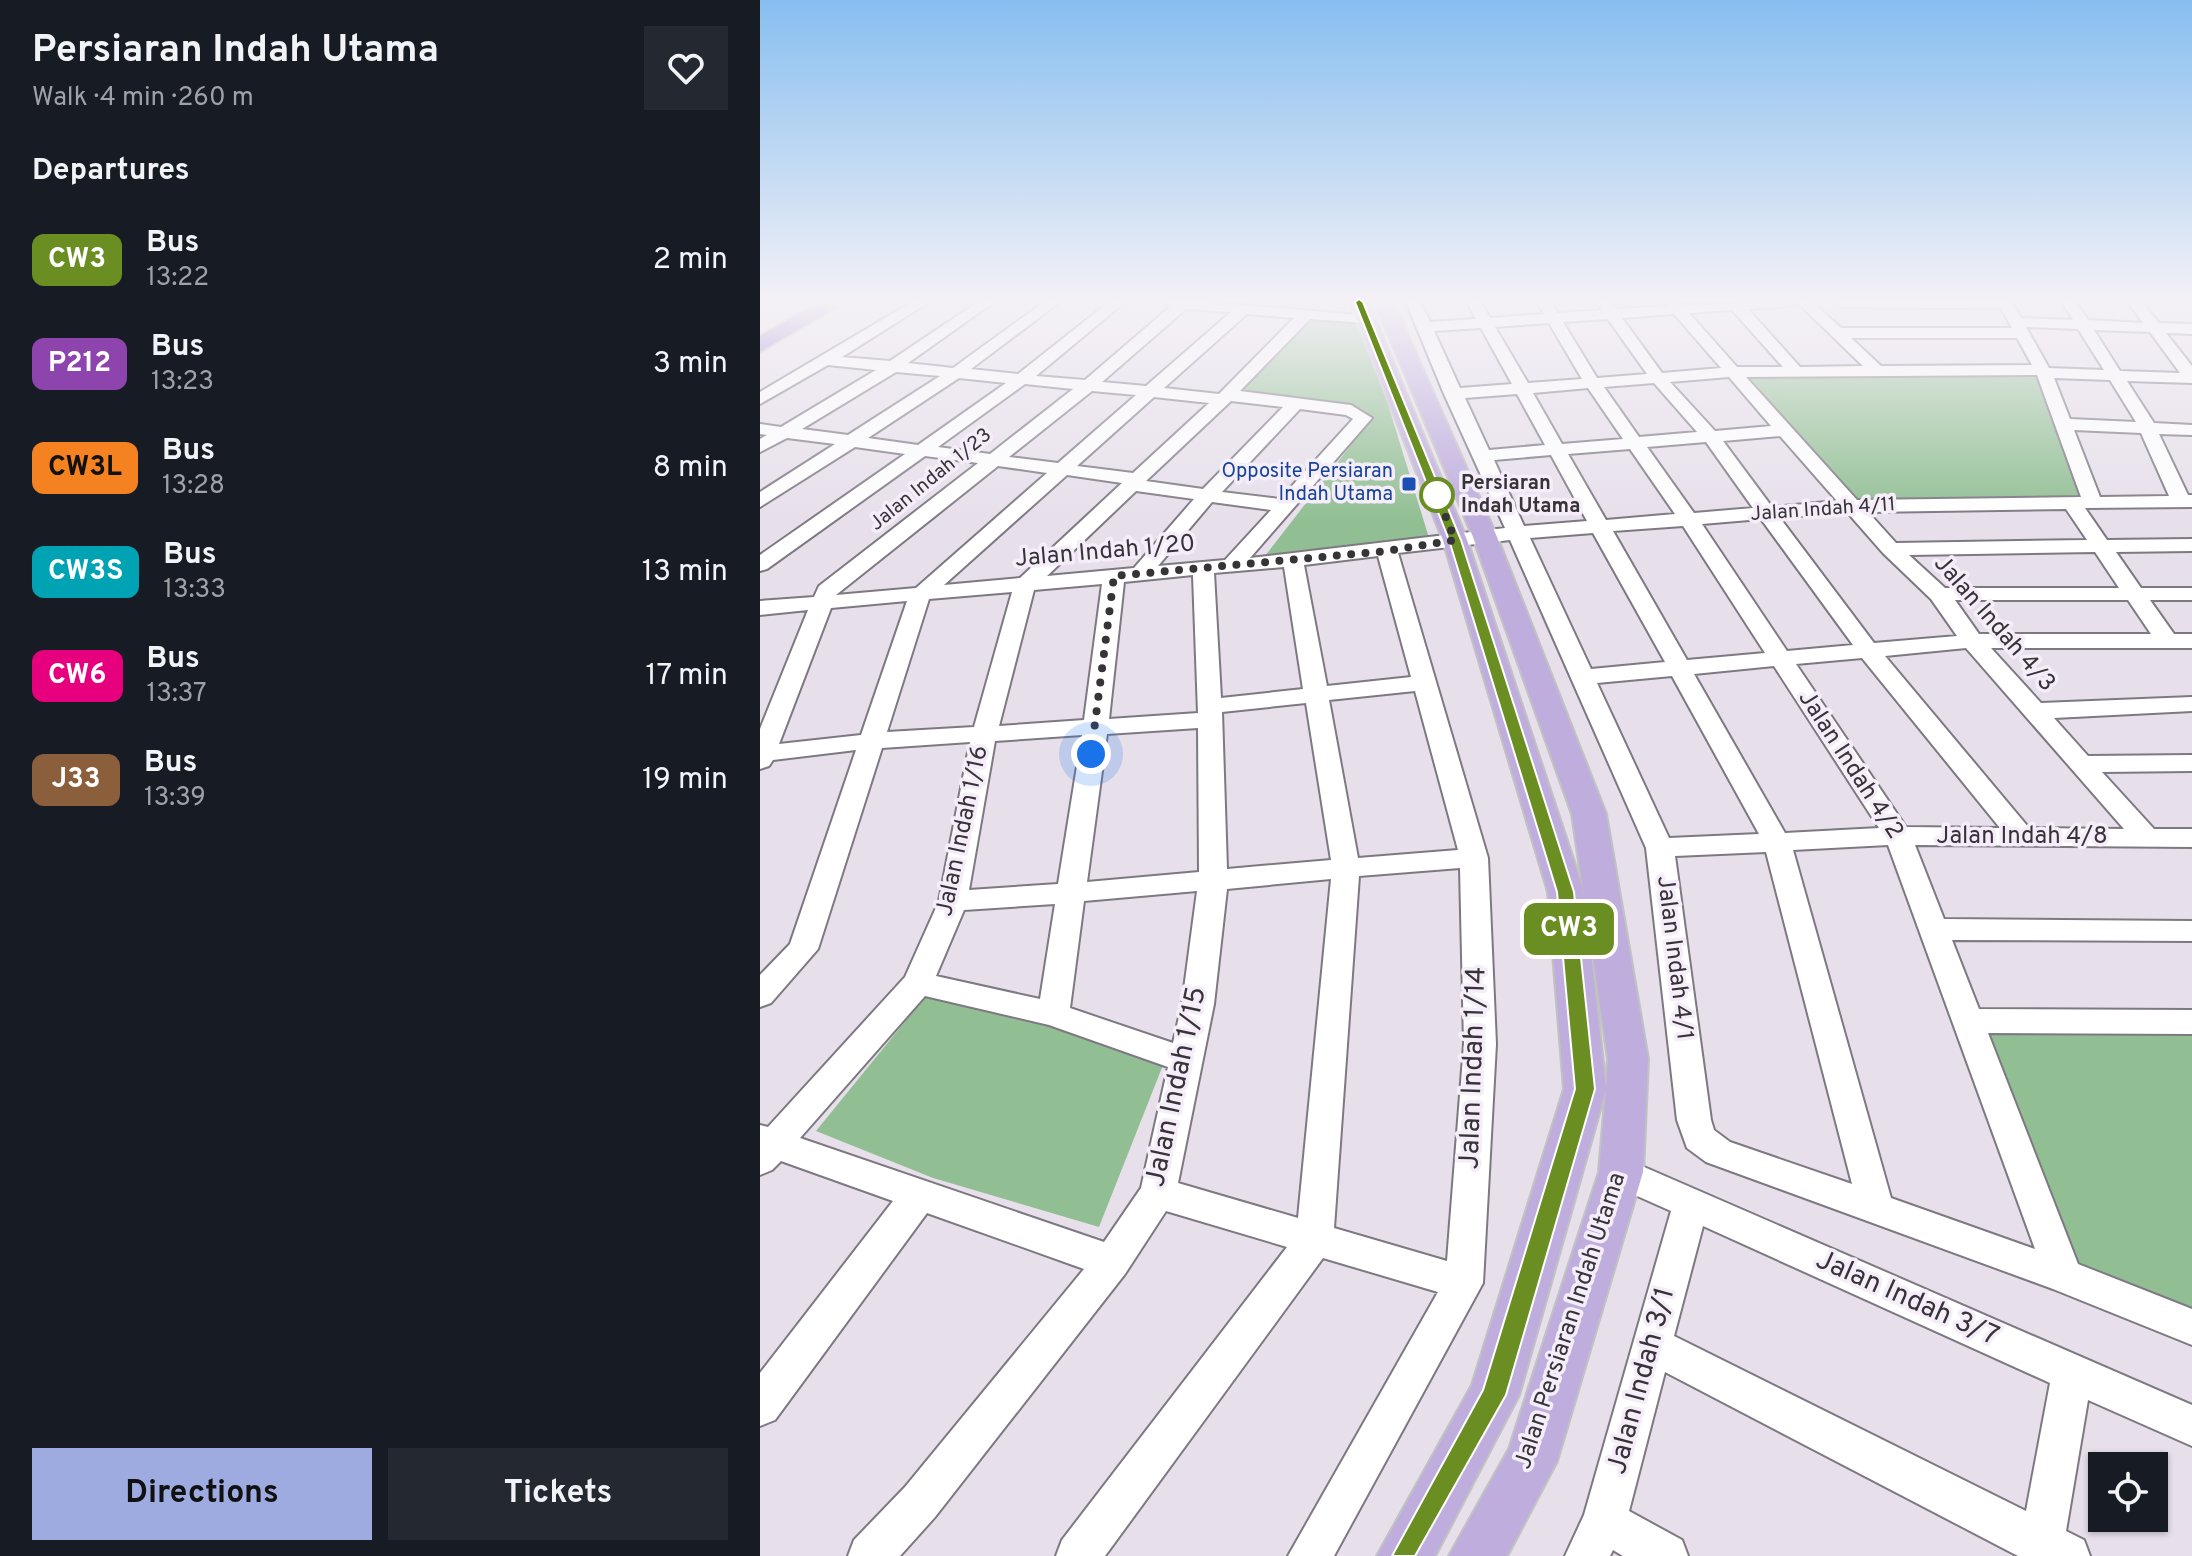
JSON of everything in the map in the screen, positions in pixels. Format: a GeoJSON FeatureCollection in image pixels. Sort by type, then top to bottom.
{"type":"FeatureCollection","features":[{"type":"Feature","properties":{"kind":"main road","name":"Jalan Persiaran Indah Utama"},"geometry":{"type":"LineString","coordinates":[[1397,375],[1486,537],[1566,892],[1585,1089],[1494,1395],[1405,1556]]}},
{"type":"Feature","properties":{"kind":"main road","name":"Jalan Persiaran Indah Utama"},"geometry":{"type":"LineString","coordinates":[[1416,375],[1486,537],[1589,814],[1628,1059],[1621,1172],[1531,1461],[1477,1556]]}},
{"type":"Feature","properties":{"kind":"street"},"geometry":{"type":"LineString","coordinates":[[760,399],[801,375]]}},
{"type":"Feature","properties":{"kind":"street"},"geometry":{"type":"LineString","coordinates":[[760,447],[879,375]]}},
{"type":"Feature","properties":{"kind":"street"},"geometry":{"type":"LineString","coordinates":[[760,501],[954,375]]}},
{"type":"Feature","properties":{"kind":"street"},"geometry":{"type":"LineString","coordinates":[[974,375],[1295,404],[1351,410],[1360,414],[1361,422],[1286,506],[1217,568]]}},
{"type":"Feature","properties":{"kind":"street"},"geometry":{"type":"LineString","coordinates":[[760,565],[1027,375]]}},
{"type":"Feature","properties":{"kind":"street","name":"Jalan Indah 1/23"},"geometry":{"type":"LineString","coordinates":[[762,757],[827,591],[1101,375]]}},
{"type":"Feature","properties":{"kind":"street"},"geometry":{"type":"LineString","coordinates":[[760,995],[803,949],[920,595],[1170,375]]}},
{"type":"Feature","properties":{"kind":"street"},"geometry":{"type":"LineString","coordinates":[[1024,586],[1247,375]]}},
{"type":"Feature","properties":{"kind":"street","name":"Jalan Indah 4/1"},"geometry":{"type":"LineString","coordinates":[[1444,375],[1481,456],[1486,537],[1581,677],[1660,848],[1694,1120],[1699,1138],[1718,1152],[2064,1276],[2192,1327]]}},
{"type":"Feature","properties":{"kind":"street"},"geometry":{"type":"LineString","coordinates":[[1513,375],[1777,842],[1876,1208]]}},
{"type":"Feature","properties":{"kind":"street","name":"Jalan Indah 4/2"},"geometry":{"type":"LineString","coordinates":[[1587,375],[1689,520],[1898,836],[2064,1276]]}},
{"type":"Feature","properties":{"kind":"street"},"geometry":{"type":"LineString","coordinates":[[1656,375],[1711,437],[1867,649],[2022,837]]}},
{"type":"Feature","properties":{"kind":"street"},"geometry":{"type":"LineString","coordinates":[[1452,394],[1700,375]]}},
{"type":"Feature","properties":{"kind":"street","name":"Jalan Indah 4/3"},"geometry":{"type":"LineString","coordinates":[[1735,375],[1890,549],[1939,594],[1972,641],[2147,838]]}},
{"type":"Feature","properties":{"kind":"street"},"geometry":{"type":"LineString","coordinates":[[2044,375],[2092,501]]}},
{"type":"Feature","properties":{"kind":"street"},"geometry":{"type":"LineString","coordinates":[[2107,375],[2192,378]]}},
{"type":"Feature","properties":{"kind":"street"},"geometry":{"type":"LineString","coordinates":[[2114,375],[2148,428],[2186,501]]}},
{"type":"Feature","properties":{"kind":"street"},"geometry":{"type":"LineString","coordinates":[[1053,1014],[1096,726],[1127,575],[1295,404]]}},
{"type":"Feature","properties":{"kind":"street"},"geometry":{"type":"LineString","coordinates":[[2063,424],[2192,430]]}},
{"type":"Feature","properties":{"kind":"street"},"geometry":{"type":"LineString","coordinates":[[760,429],[1063,469],[1286,506]]}},
{"type":"Feature","properties":{"kind":"street"},"geometry":{"type":"LineString","coordinates":[[1481,456],[1785,430]]}},
{"type":"Feature","properties":{"kind":"street"},"geometry":{"type":"LineString","coordinates":[[2070,501],[2131,594],[2167,641]]}},
{"type":"Feature","properties":{"kind":"street","name":"Jalan Indah 4/11"},"geometry":{"type":"LineString","coordinates":[[1486,537],[1852,506],[2186,501]]}},
{"type":"Feature","properties":{"kind":"street","name":"Jalan Indah 1/20"},"geometry":{"type":"LineString","coordinates":[[760,608],[1217,568],[1387,551],[1486,537]]}},
{"type":"Feature","properties":{"kind":"street"},"geometry":{"type":"LineString","coordinates":[[1890,549],[2192,545]]}},
{"type":"Feature","properties":{"kind":"street","name":"Jalan Indah 1/14"},"geometry":{"type":"LineString","coordinates":[[1310,1556],[1464,1283],[1480,1044],[1474,858],[1387,551]]}},
{"type":"Feature","properties":{"kind":"street"},"geometry":{"type":"LineString","coordinates":[[1078,1556],[1315,1239],[1346,867],[1293,560]]}},
{"type":"Feature","properties":{"kind":"street","name":"Jalan Indah 1/15"},"geometry":{"type":"LineString","coordinates":[[870,1556],[920,1502],[1112,1262],[1158,1193],[1198,1004],[1213,882],[1214,795],[1210,713],[1217,568]]}},
{"type":"Feature","properties":{"kind":"street","name":"Jalan Indah 1/16"},"geometry":{"type":"LineString","coordinates":[[764,1148],[918,983],[953,901],[984,735],[1024,586]]}},
{"type":"Feature","properties":{"kind":"street"},"geometry":{"type":"LineString","coordinates":[[1939,594],[2192,594]]}},
{"type":"Feature","properties":{"kind":"street"},"geometry":{"type":"LineString","coordinates":[[1581,677],[1780,656],[1972,641],[2192,641]]}},
{"type":"Feature","properties":{"kind":"street"},"geometry":{"type":"LineString","coordinates":[[762,757],[871,741],[1096,726],[1210,713],[1315,693],[1424,683]]}},
{"type":"Feature","properties":{"kind":"street"},"geometry":{"type":"LineString","coordinates":[[2036,711],[2192,704]]}},
{"type":"Feature","properties":{"kind":"street"},"geometry":{"type":"LineString","coordinates":[[2080,764],[2192,763]]}},
{"type":"Feature","properties":{"kind":"street","name":"Jalan Indah 4/8"},"geometry":{"type":"LineString","coordinates":[[1660,848],[1898,836],[2192,838]]}},
{"type":"Feature","properties":{"kind":"street"},"geometry":{"type":"LineString","coordinates":[[953,901],[1070,894],[1474,858]]}},
{"type":"Feature","properties":{"kind":"street"},"geometry":{"type":"LineString","coordinates":[[1933,929],[2192,931]]}},
{"type":"Feature","properties":{"kind":"street"},"geometry":{"type":"LineString","coordinates":[[918,983],[1053,1014],[1184,1060]]}},
{"type":"Feature","properties":{"kind":"street"},"geometry":{"type":"LineString","coordinates":[[1968,1021],[2192,1022]]}},
{"type":"Feature","properties":{"kind":"street"},"geometry":{"type":"LineString","coordinates":[[764,1148],[1112,1262]]}},
{"type":"Feature","properties":{"kind":"street","name":"Jalan Indah 3/7"},"geometry":{"type":"LineString","coordinates":[[1621,1172],[2192,1426]]}},
{"type":"Feature","properties":{"kind":"street"},"geometry":{"type":"LineString","coordinates":[[1158,1193],[1464,1283]]}},
{"type":"Feature","properties":{"kind":"street"},"geometry":{"type":"LineString","coordinates":[[760,1406],[918,1196]]}},
{"type":"Feature","properties":{"kind":"street","name":"Jalan Indah 3/1"},"geometry":{"type":"LineString","coordinates":[[1595,1538],[1691,1203]]}},
{"type":"Feature","properties":{"kind":"street"},"geometry":{"type":"LineString","coordinates":[[1651,1344],[2051,1552],[2072,1373]]}},
{"type":"Feature","properties":{"kind":"street"},"geometry":{"type":"LineString","coordinates":[[1595,1538],[1666,1556]]}},
{"type":"Feature","properties":{"kind":"green space"},"geometry":{"type":"Polygon","coordinates":[[[1254,375],[1379,375],[1430,541],[1265,556],[1368,423],[1369,416],[1356,408],[1235,394],[1254,375]]]}},
{"type":"Feature","properties":{"kind":"green space"},"geometry":{"type":"Polygon","coordinates":[[[2040,375],[2082,498],[1855,503],[1746,376],[2040,375]]]}},
{"type":"Feature","properties":{"kind":"green space"},"geometry":{"type":"Polygon","coordinates":[[[929,992],[1165,1060],[1099,1227],[933,1178],[816,1131],[929,992]]]}},
{"type":"Feature","properties":{"kind":"green space"},"geometry":{"type":"Polygon","coordinates":[[[1979,1026],[2192,1028],[2192,1325],[2064,1276],[1979,1026]]]}},
{"type":"Feature","properties":{"kind":"bus line","name":"CW3"},"geometry":{"type":"LineString","coordinates":[[1388,375],[1455,540],[1566,892],[1585,1089],[1494,1395],[1405,1556]]}},
{"type":"Feature","properties":{"kind":"place","name":"Opposite Persiaran Indah Utama"},"geometry":{"type":"Point","coordinates":[1409,484]}},
{"type":"Feature","properties":{"kind":"place","name":"Persiaran Indah Utama"},"geometry":{"type":"Point","coordinates":[1437,495]}},
{"type":"Feature","properties":{"kind":"route"},"geometry":{"type":"LineString","coordinates":[[1091,754],[1114,576],[1387,551],[1455,540],[1433,485],[1437,495]]}}]}
